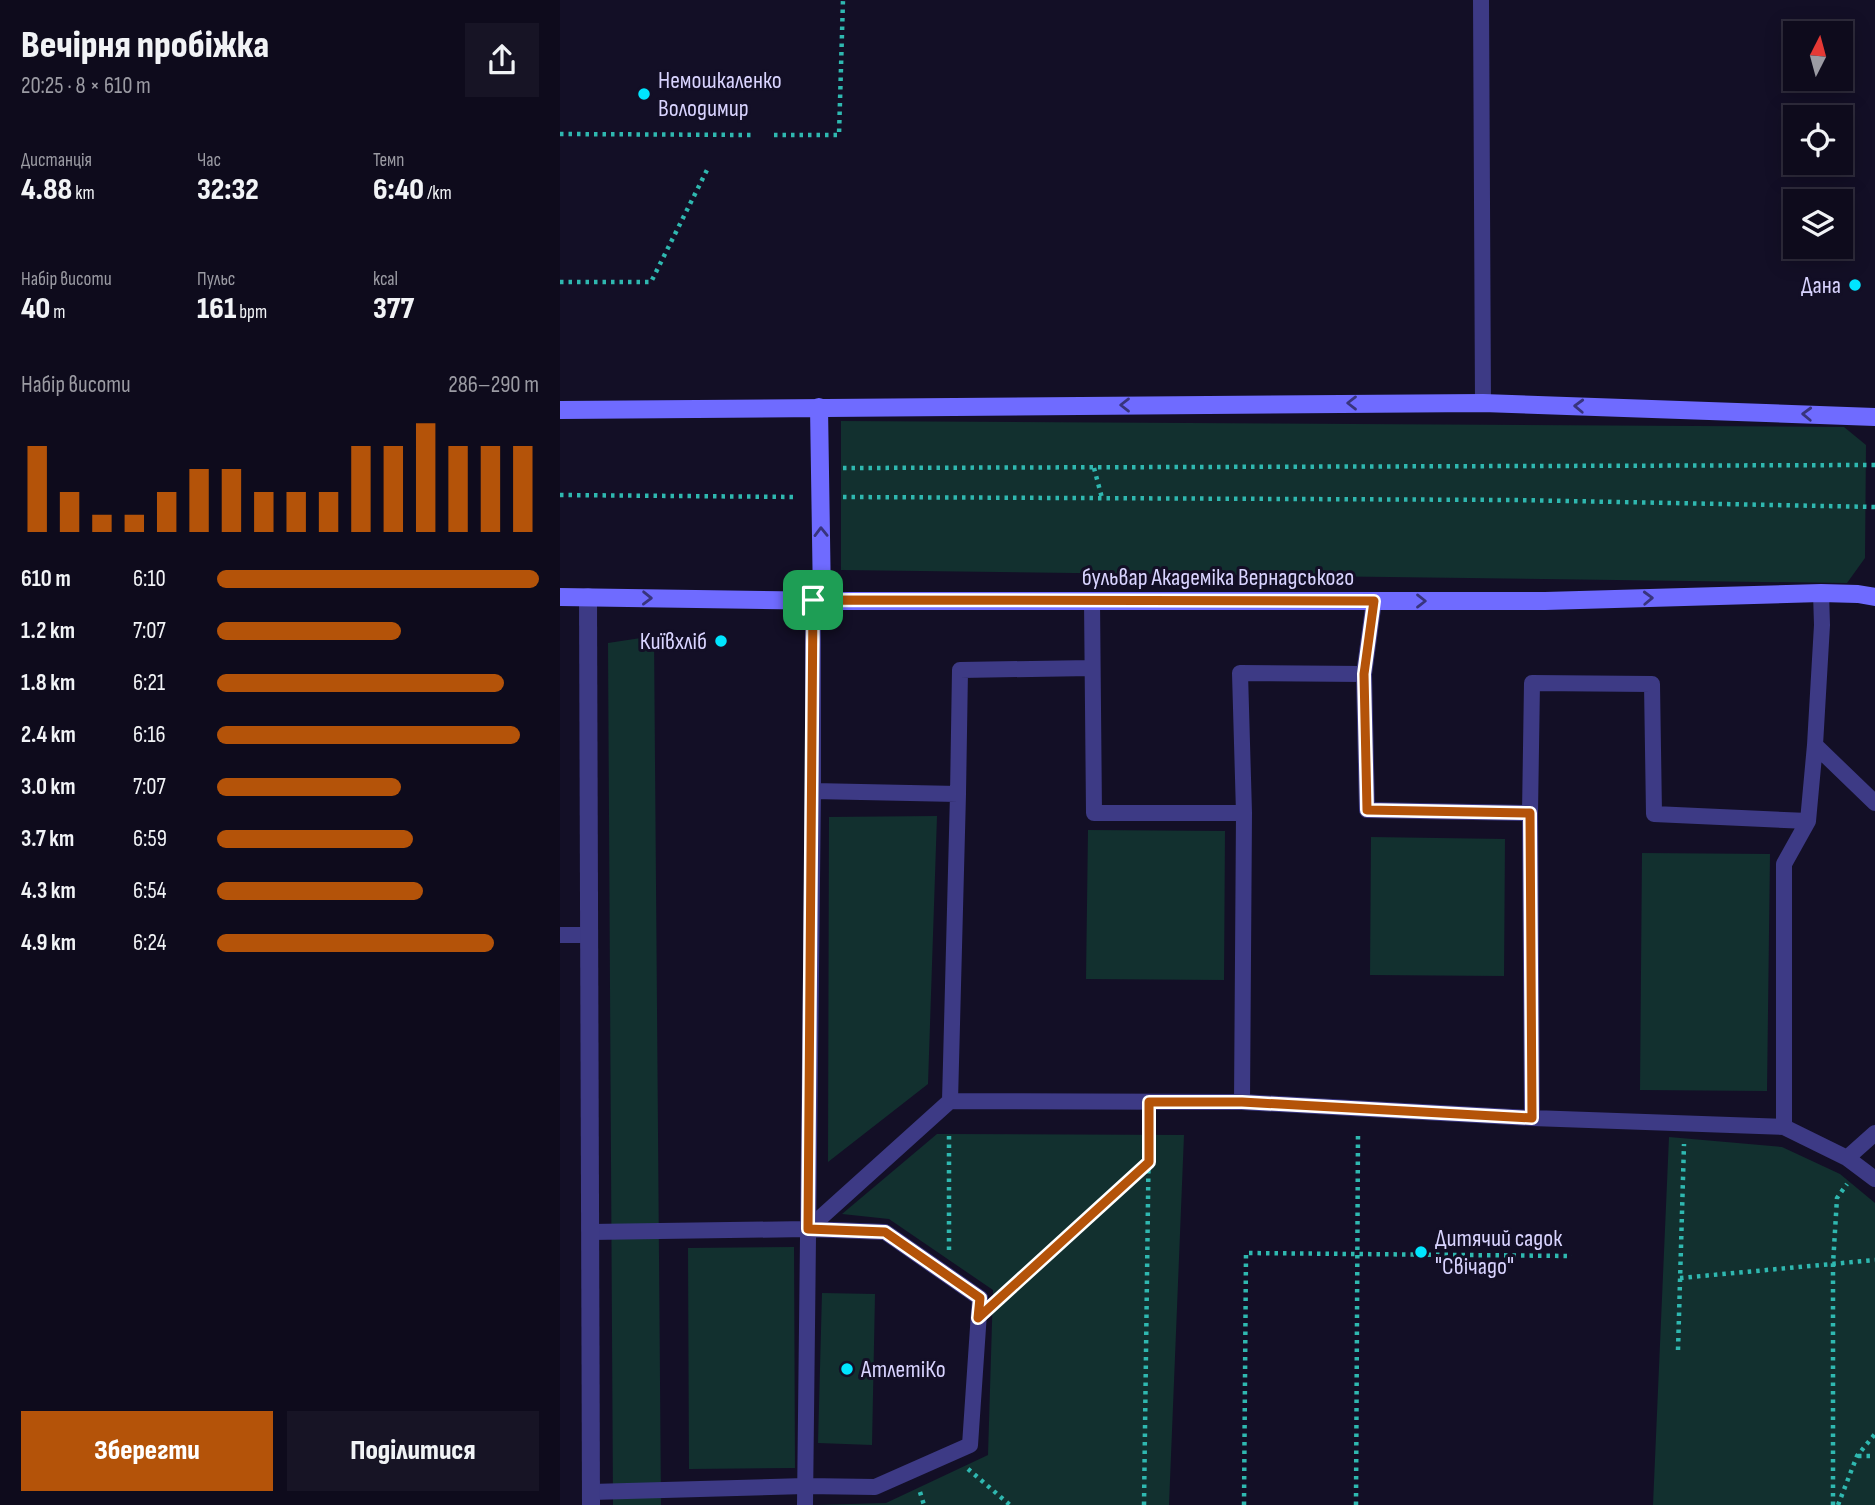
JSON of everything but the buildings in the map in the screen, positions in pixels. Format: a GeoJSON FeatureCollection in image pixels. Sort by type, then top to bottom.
{"type":"FeatureCollection","features":[{"type":"Feature","properties":{"kind":"main road"},"geometry":{"type":"LineString","coordinates":[[560,410],[1483,402],[1875,417]]}},
{"type":"Feature","properties":{"kind":"main road"},"geometry":{"type":"LineString","coordinates":[[818,600],[819,407]]}},
{"type":"Feature","properties":{"kind":"main road","name":"бульвар Академіка Вернадського"},"geometry":{"type":"LineString","coordinates":[[560,597],[1545,601],[1821,593],[1875,597]]}},
{"type":"Feature","properties":{"kind":"street"},"geometry":{"type":"LineString","coordinates":[[588,597],[591,1499]]}},
{"type":"Feature","properties":{"kind":"lane"},"geometry":{"type":"LineString","coordinates":[[1481,0],[1483,402]]}},
{"type":"Feature","properties":{"kind":"lane"},"geometry":{"type":"LineString","coordinates":[[1784,1127],[1784,863],[1808,821],[1822,625],[1821,593]]}},
{"type":"Feature","properties":{"kind":"lane"},"geometry":{"type":"LineString","coordinates":[[805,1505],[813,791],[818,600]]}},
{"type":"Feature","properties":{"kind":"lane"},"geometry":{"type":"LineString","coordinates":[[1092,601],[1094,813],[1244,813]]}},
{"type":"Feature","properties":{"kind":"lane"},"geometry":{"type":"LineString","coordinates":[[1374,601],[1364,674],[1367,810],[1530,813]]}},
{"type":"Feature","properties":{"kind":"lane"},"geometry":{"type":"LineString","coordinates":[[950,1101],[960,670],[1092,667]]}},
{"type":"Feature","properties":{"kind":"lane"},"geometry":{"type":"LineString","coordinates":[[1242,1102],[1244,813],[1240,673],[1364,674]]}},
{"type":"Feature","properties":{"kind":"lane"},"geometry":{"type":"LineString","coordinates":[[1532,1118],[1532,683],[1652,684],[1654,814],[1808,821]]}},
{"type":"Feature","properties":{"kind":"lane"},"geometry":{"type":"LineString","coordinates":[[1815,746],[1875,803]]}},
{"type":"Feature","properties":{"kind":"lane"},"geometry":{"type":"LineString","coordinates":[[813,791],[958,794]]}},
{"type":"Feature","properties":{"kind":"lane"},"geometry":{"type":"LineString","coordinates":[[560,935],[589,935]]}},
{"type":"Feature","properties":{"kind":"lane"},"geometry":{"type":"LineString","coordinates":[[808,1229],[950,1101],[1242,1102],[1532,1118],[1784,1127],[1853,1162],[1875,1179]]}},
{"type":"Feature","properties":{"kind":"lane"},"geometry":{"type":"LineString","coordinates":[[1853,1162],[1875,1133]]}},
{"type":"Feature","properties":{"kind":"lane"},"geometry":{"type":"LineString","coordinates":[[590,1232],[808,1229],[885,1232],[980,1298],[970,1445],[875,1487],[805,1486],[591,1499]]}},
{"type":"Feature","properties":{"kind":"path"},"geometry":{"type":"LineString","coordinates":[[774,135],[839,135],[844,0]]}},
{"type":"Feature","properties":{"kind":"path"},"geometry":{"type":"LineString","coordinates":[[560,134],[752,135]]}},
{"type":"Feature","properties":{"kind":"path"},"geometry":{"type":"LineString","coordinates":[[560,282],[651,282],[709,166]]}},
{"type":"Feature","properties":{"kind":"path"},"geometry":{"type":"LineString","coordinates":[[837,468],[1875,465]]}},
{"type":"Feature","properties":{"kind":"path"},"geometry":{"type":"LineString","coordinates":[[1094,468],[1102,498]]}},
{"type":"Feature","properties":{"kind":"path"},"geometry":{"type":"LineString","coordinates":[[560,495],[804,497]]}},
{"type":"Feature","properties":{"kind":"path"},"geometry":{"type":"LineString","coordinates":[[837,497],[1502,500],[1875,507]]}},
{"type":"Feature","properties":{"kind":"path"},"geometry":{"type":"LineString","coordinates":[[949,1277],[950,1101]]}},
{"type":"Feature","properties":{"kind":"path"},"geometry":{"type":"LineString","coordinates":[[1144,1505],[1149,1102]]}},
{"type":"Feature","properties":{"kind":"path"},"geometry":{"type":"LineString","coordinates":[[1356,1505],[1358,1108]]}},
{"type":"Feature","properties":{"kind":"path"},"geometry":{"type":"LineString","coordinates":[[1678,1350],[1685,1124]]}},
{"type":"Feature","properties":{"kind":"path"},"geometry":{"type":"LineString","coordinates":[[978,1318],[1149,1162]]}},
{"type":"Feature","properties":{"kind":"path"},"geometry":{"type":"LineString","coordinates":[[1835,1505],[1833,1264],[1837,1198],[1853,1162]]}},
{"type":"Feature","properties":{"kind":"path"},"geometry":{"type":"LineString","coordinates":[[1244,1505],[1246,1253],[1572,1256]]}},
{"type":"Feature","properties":{"kind":"path"},"geometry":{"type":"LineString","coordinates":[[1680,1278],[1875,1260]]}},
{"type":"Feature","properties":{"kind":"path"},"geometry":{"type":"LineString","coordinates":[[1835,1505],[1857,1456],[1875,1434]]}},
{"type":"Feature","properties":{"kind":"path"},"geometry":{"type":"LineString","coordinates":[[950,1454],[1010,1505]]}},
{"type":"Feature","properties":{"kind":"path"},"geometry":{"type":"LineString","coordinates":[[1857,1456],[1875,1456]]}},
{"type":"Feature","properties":{"kind":"green space"},"geometry":{"type":"Polygon","coordinates":[[[841,421],[1844,427],[1866,445],[1865,558],[1847,583],[841,570],[841,421]]]}},
{"type":"Feature","properties":{"kind":"green space"},"geometry":{"type":"Polygon","coordinates":[[[654,636],[661,1505],[613,1505],[608,643],[654,636]]]}},
{"type":"Feature","properties":{"kind":"green space"},"geometry":{"type":"Polygon","coordinates":[[[937,816],[928,1084],[828,1162],[829,817],[937,816]]]}},
{"type":"Feature","properties":{"kind":"green space"},"geometry":{"type":"Polygon","coordinates":[[[1088,830],[1225,831],[1224,980],[1086,979],[1088,830]]]}},
{"type":"Feature","properties":{"kind":"green space"},"geometry":{"type":"Polygon","coordinates":[[[1371,837],[1505,839],[1504,976],[1370,975],[1371,837]]]}},
{"type":"Feature","properties":{"kind":"green space"},"geometry":{"type":"Polygon","coordinates":[[[1642,853],[1770,854],[1767,1091],[1640,1090],[1642,853]]]}},
{"type":"Feature","properties":{"kind":"green space"},"geometry":{"type":"Polygon","coordinates":[[[937,1134],[1184,1135],[1169,1505],[815,1505],[886,1503],[988,1455],[993,1290],[889,1219],[842,1214],[937,1134]]]}},
{"type":"Feature","properties":{"kind":"green space"},"geometry":{"type":"Polygon","coordinates":[[[1669,1137],[1782,1147],[1840,1174],[1875,1203],[1875,1505],[1653,1505],[1669,1137]]]}},
{"type":"Feature","properties":{"kind":"green space"},"geometry":{"type":"Polygon","coordinates":[[[794,1247],[795,1468],[689,1469],[688,1248],[794,1247]]]}},
{"type":"Feature","properties":{"kind":"green space","name":"АтлетіКо"},"geometry":{"type":"Polygon","coordinates":[[[822,1293],[875,1294],[872,1445],[818,1443],[822,1293]]]}},
{"type":"Feature","properties":{"kind":"place","name":"Немошкаленко Володимир"},"geometry":{"type":"Point","coordinates":[644,94]}},
{"type":"Feature","properties":{"kind":"place","name":"Дана"},"geometry":{"type":"Point","coordinates":[1855,285]}},
{"type":"Feature","properties":{"kind":"place","name":"Київхліб"},"geometry":{"type":"Point","coordinates":[721,641]}},
{"type":"Feature","properties":{"kind":"place","name":"Дитячий садок \"Свічадо\""},"geometry":{"type":"Point","coordinates":[1421,1252]}},
{"type":"Feature","properties":{"kind":"place","name":"АтлетіКо"},"geometry":{"type":"Point","coordinates":[847,1369]}},
{"type":"Feature","properties":{"kind":"route"},"geometry":{"type":"LineString","coordinates":[[813,600],[1374,601],[1364,674],[1367,810],[1530,813],[1532,1118],[1242,1102],[1149,1102],[1149,1162],[978,1318],[980,1298],[885,1232],[808,1229],[813,600]]}}]}
